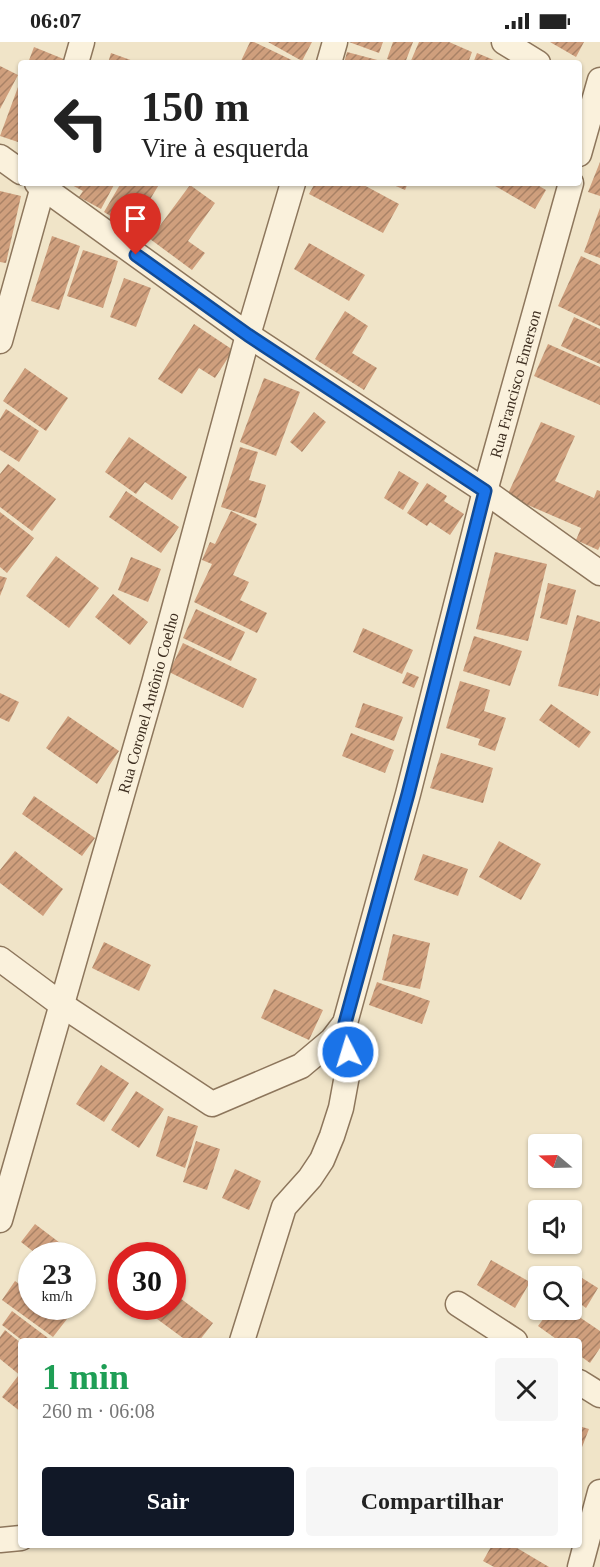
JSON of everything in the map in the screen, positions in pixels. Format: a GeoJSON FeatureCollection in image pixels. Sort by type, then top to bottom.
{"type":"FeatureCollection","features":[{"type":"Feature","properties":{"kind":"street"},"geometry":{"type":"LineString","coordinates":[[77,60],[82,42]]}},
{"type":"Feature","properties":{"kind":"street"},"geometry":{"type":"LineString","coordinates":[[330,60],[335,42]]}},
{"type":"Feature","properties":{"kind":"street"},"geometry":{"type":"LineString","coordinates":[[504,42],[532,60]]}},
{"type":"Feature","properties":{"kind":"street"},"geometry":{"type":"LineString","coordinates":[[582,141],[593,92]]}},
{"type":"Feature","properties":{"kind":"street"},"geometry":{"type":"LineString","coordinates":[[0,157],[18,170]]}},
{"type":"Feature","properties":{"kind":"street"},"geometry":{"type":"LineString","coordinates":[[0,341],[40,186]]}},
{"type":"Feature","properties":{"kind":"street"},"geometry":{"type":"LineString","coordinates":[[44,186],[248,335],[485,491],[600,573]]}},
{"type":"Feature","properties":{"kind":"street","name":"Rua Coronel Antônio Coelho"},"geometry":{"type":"LineString","coordinates":[[0,1220],[154,683],[248,335],[292,186]]}},
{"type":"Feature","properties":{"kind":"street","name":"Rua Francisco Emerson"},"geometry":{"type":"LineString","coordinates":[[62,1005],[212,1104],[301,1066],[332,1040],[345,1023],[408,794],[485,491],[570,186]]}},
{"type":"Feature","properties":{"kind":"street"},"geometry":{"type":"LineString","coordinates":[[0,959],[62,1005]]}},
{"type":"Feature","properties":{"kind":"street"},"geometry":{"type":"LineString","coordinates":[[243,1338],[284,1207],[310,1178],[322,1160],[338,1118],[348,1070],[345,1023]]}},
{"type":"Feature","properties":{"kind":"street"},"geometry":{"type":"LineString","coordinates":[[458,1304],[511,1338]]}},
{"type":"Feature","properties":{"kind":"street"},"geometry":{"type":"LineString","coordinates":[[582,1384],[600,1395]]}},
{"type":"Feature","properties":{"kind":"street"},"geometry":{"type":"LineString","coordinates":[[580,1567],[600,1492]]}},
{"type":"Feature","properties":{"kind":"street"},"geometry":{"type":"LineString","coordinates":[[0,1540],[18,1538]]}},
{"type":"Feature","properties":{"kind":"building"},"geometry":{"type":"Polygon","coordinates":[[[250,42],[254,42],[292,60],[241,60],[250,42]]]}},
{"type":"Feature","properties":{"kind":"building"},"geometry":{"type":"Polygon","coordinates":[[[268,42],[312,42],[303,60],[268,42]]]}},
{"type":"Feature","properties":{"kind":"building"},"geometry":{"type":"Polygon","coordinates":[[[349,42],[383,42],[379,53],[349,42]]]}},
{"type":"Feature","properties":{"kind":"building"},"geometry":{"type":"Polygon","coordinates":[[[393,42],[413,42],[406,60],[387,59],[393,42]]]}},
{"type":"Feature","properties":{"kind":"building"},"geometry":{"type":"Polygon","coordinates":[[[419,42],[449,42],[472,52],[469,60],[411,60],[419,42]]]}},
{"type":"Feature","properties":{"kind":"building"},"geometry":{"type":"Polygon","coordinates":[[[550,42],[584,42],[576,57],[550,42]]]}},
{"type":"Feature","properties":{"kind":"building"},"geometry":{"type":"Polygon","coordinates":[[[34,47],[66,60],[29,60],[34,47]]]}},
{"type":"Feature","properties":{"kind":"building"},"geometry":{"type":"Polygon","coordinates":[[[347,52],[377,60],[345,60],[347,52]]]}},
{"type":"Feature","properties":{"kind":"building"},"geometry":{"type":"Polygon","coordinates":[[[111,53],[131,60],[109,60],[111,53]]]}},
{"type":"Feature","properties":{"kind":"building"},"geometry":{"type":"Polygon","coordinates":[[[477,53],[494,60],[474,60],[477,53]]]}},
{"type":"Feature","properties":{"kind":"building"},"geometry":{"type":"Polygon","coordinates":[[[0,66],[18,75],[0,109],[0,66]]]}},
{"type":"Feature","properties":{"kind":"building"},"geometry":{"type":"Polygon","coordinates":[[[18,87],[18,142],[0,136],[18,87]]]}},
{"type":"Feature","properties":{"kind":"building"},"geometry":{"type":"Polygon","coordinates":[[[600,162],[600,196],[588,192],[600,162]]]}},
{"type":"Feature","properties":{"kind":"building"},"geometry":{"type":"Polygon","coordinates":[[[74,186],[113,186],[101,209],[79,197],[83,191],[74,186]]]}},
{"type":"Feature","properties":{"kind":"building"},"geometry":{"type":"Polygon","coordinates":[[[119,186],[158,186],[132,229],[104,212],[119,186]]]}},
{"type":"Feature","properties":{"kind":"building"},"geometry":{"type":"Polygon","coordinates":[[[189,186],[215,203],[188,241],[205,253],[192,270],[150,239],[189,186]]]}},
{"type":"Feature","properties":{"kind":"building"},"geometry":{"type":"Polygon","coordinates":[[[313,186],[366,186],[399,204],[383,233],[309,194],[313,186]]]}},
{"type":"Feature","properties":{"kind":"building"},"geometry":{"type":"Polygon","coordinates":[[[495,186],[539,186],[546,190],[535,209],[495,186]]]}},
{"type":"Feature","properties":{"kind":"building"},"geometry":{"type":"Polygon","coordinates":[[[0,191],[21,196],[6,263],[0,262],[0,191]]]}},
{"type":"Feature","properties":{"kind":"building"},"geometry":{"type":"Polygon","coordinates":[[[600,208],[600,258],[584,252],[600,208]]]}},
{"type":"Feature","properties":{"kind":"building"},"geometry":{"type":"Polygon","coordinates":[[[52,236],[80,246],[59,310],[31,301],[52,236]]]}},
{"type":"Feature","properties":{"kind":"building"},"geometry":{"type":"Polygon","coordinates":[[[309,243],[365,275],[349,301],[294,269],[309,243]]]}},
{"type":"Feature","properties":{"kind":"building"},"geometry":{"type":"Polygon","coordinates":[[[83,250],[118,261],[103,308],[67,296],[83,250]]]}},
{"type":"Feature","properties":{"kind":"building"},"geometry":{"type":"Polygon","coordinates":[[[581,256],[600,265],[600,326],[558,306],[581,256]]]}},
{"type":"Feature","properties":{"kind":"building"},"geometry":{"type":"Polygon","coordinates":[[[124,278],[151,288],[136,327],[110,317],[124,278]]]}},
{"type":"Feature","properties":{"kind":"building"},"geometry":{"type":"Polygon","coordinates":[[[345,311],[368,326],[352,353],[377,368],[364,390],[315,359],[345,311]]]}},
{"type":"Feature","properties":{"kind":"building"},"geometry":{"type":"Polygon","coordinates":[[[574,317],[600,329],[600,364],[561,346],[574,317]]]}},
{"type":"Feature","properties":{"kind":"building"},"geometry":{"type":"Polygon","coordinates":[[[194,324],[233,350],[215,378],[199,368],[182,394],[158,379],[194,324]]]}},
{"type":"Feature","properties":{"kind":"building"},"geometry":{"type":"Polygon","coordinates":[[[548,344],[600,367],[600,405],[534,376],[548,344]]]}},
{"type":"Feature","properties":{"kind":"building"},"geometry":{"type":"Polygon","coordinates":[[[25,368],[68,398],[46,431],[3,401],[25,368]]]}},
{"type":"Feature","properties":{"kind":"building"},"geometry":{"type":"Polygon","coordinates":[[[264,378],[300,392],[276,456],[240,442],[264,378]]]}},
{"type":"Feature","properties":{"kind":"building"},"geometry":{"type":"Polygon","coordinates":[[[6,409],[39,431],[19,462],[0,450],[0,419],[6,409]]]}},
{"type":"Feature","properties":{"kind":"building"},"geometry":{"type":"Polygon","coordinates":[[[314,412],[326,422],[302,452],[290,442],[314,412]]]}},
{"type":"Feature","properties":{"kind":"building"},"geometry":{"type":"Polygon","coordinates":[[[541,422],[575,436],[555,481],[594,498],[597,490],[600,491],[600,546],[598,550],[576,540],[581,528],[507,496],[541,422]]]}},
{"type":"Feature","properties":{"kind":"building"},"geometry":{"type":"Polygon","coordinates":[[[129,437],[187,477],[172,500],[145,482],[136,494],[105,472],[129,437]]]}},
{"type":"Feature","properties":{"kind":"building"},"geometry":{"type":"Polygon","coordinates":[[[240,447],[258,452],[249,480],[266,485],[256,518],[221,507],[240,447]]]}},
{"type":"Feature","properties":{"kind":"building"},"geometry":{"type":"Polygon","coordinates":[[[8,464],[56,499],[32,531],[0,507],[0,474],[8,464]]]}},
{"type":"Feature","properties":{"kind":"building"},"geometry":{"type":"Polygon","coordinates":[[[399,471],[419,483],[403,510],[384,498],[399,471]]]}},
{"type":"Feature","properties":{"kind":"building"},"geometry":{"type":"Polygon","coordinates":[[[427,483],[447,496],[444,501],[464,514],[450,535],[430,522],[427,526],[407,513],[427,483]]]}},
{"type":"Feature","properties":{"kind":"building"},"geometry":{"type":"Polygon","coordinates":[[[126,491],[179,527],[161,553],[109,517],[126,491]]]}},
{"type":"Feature","properties":{"kind":"building"},"geometry":{"type":"Polygon","coordinates":[[[231,511],[257,524],[233,575],[249,582],[240,600],[267,613],[257,633],[194,602],[212,564],[202,560],[210,542],[215,544],[231,511]]]}},
{"type":"Feature","properties":{"kind":"building"},"geometry":{"type":"Polygon","coordinates":[[[0,512],[34,538],[7,573],[0,567],[0,512]]]}},
{"type":"Feature","properties":{"kind":"building"},"geometry":{"type":"Polygon","coordinates":[[[495,552],[547,564],[528,641],[476,629],[495,552]]]}},
{"type":"Feature","properties":{"kind":"building"},"geometry":{"type":"Polygon","coordinates":[[[56,556],[99,588],[69,628],[26,596],[56,556]]]}},
{"type":"Feature","properties":{"kind":"building"},"geometry":{"type":"Polygon","coordinates":[[[131,557],[161,569],[148,602],[118,590],[131,557]]]}},
{"type":"Feature","properties":{"kind":"building"},"geometry":{"type":"Polygon","coordinates":[[[0,576],[7,578],[0,596],[0,576]]]}},
{"type":"Feature","properties":{"kind":"building"},"geometry":{"type":"Polygon","coordinates":[[[548,583],[576,590],[567,625],[540,618],[548,583]]]}},
{"type":"Feature","properties":{"kind":"building"},"geometry":{"type":"Polygon","coordinates":[[[113,594],[148,622],[130,645],[95,617],[113,594]]]}},
{"type":"Feature","properties":{"kind":"building"},"geometry":{"type":"Polygon","coordinates":[[[196,609],[245,632],[231,661],[183,638],[196,609]]]}},
{"type":"Feature","properties":{"kind":"building"},"geometry":{"type":"Polygon","coordinates":[[[577,615],[600,622],[598,696],[558,686],[577,615]]]}},
{"type":"Feature","properties":{"kind":"building"},"geometry":{"type":"Polygon","coordinates":[[[363,628],[413,650],[402,674],[353,652],[363,628]]]}},
{"type":"Feature","properties":{"kind":"building"},"geometry":{"type":"Polygon","coordinates":[[[474,636],[522,651],[510,686],[463,671],[474,636]]]}},
{"type":"Feature","properties":{"kind":"building"},"geometry":{"type":"Polygon","coordinates":[[[183,643],[257,679],[243,708],[169,672],[183,643]]]}},
{"type":"Feature","properties":{"kind":"building"},"geometry":{"type":"Polygon","coordinates":[[[407,672],[419,677],[414,688],[402,683],[407,672]]]}},
{"type":"Feature","properties":{"kind":"building"},"geometry":{"type":"Polygon","coordinates":[[[460,681],[490,690],[484,711],[506,718],[495,751],[478,745],[480,739],[446,728],[460,681]]]}},
{"type":"Feature","properties":{"kind":"building"},"geometry":{"type":"Polygon","coordinates":[[[0,693],[19,702],[9,722],[0,718],[0,693]]]}},
{"type":"Feature","properties":{"kind":"building"},"geometry":{"type":"Polygon","coordinates":[[[363,703],[403,717],[394,741],[355,727],[363,703]]]}},
{"type":"Feature","properties":{"kind":"building"},"geometry":{"type":"Polygon","coordinates":[[[551,704],[591,732],[579,748],[539,720],[551,704]]]}},
{"type":"Feature","properties":{"kind":"building"},"geometry":{"type":"Polygon","coordinates":[[[68,716],[119,751],[97,784],[46,748],[68,716]]]}},
{"type":"Feature","properties":{"kind":"building"},"geometry":{"type":"Polygon","coordinates":[[[351,733],[394,750],[385,773],[342,756],[351,733]]]}},
{"type":"Feature","properties":{"kind":"building"},"geometry":{"type":"Polygon","coordinates":[[[441,753],[493,768],[483,803],[430,788],[441,753]]]}},
{"type":"Feature","properties":{"kind":"building"},"geometry":{"type":"Polygon","coordinates":[[[34,796],[95,838],[82,856],[22,814],[34,796]]]}},
{"type":"Feature","properties":{"kind":"building"},"geometry":{"type":"Polygon","coordinates":[[[499,841],[541,864],[521,900],[479,877],[499,841]]]}},
{"type":"Feature","properties":{"kind":"building"},"geometry":{"type":"Polygon","coordinates":[[[15,851],[63,889],[43,916],[0,883],[0,870],[15,851]]]}},
{"type":"Feature","properties":{"kind":"building"},"geometry":{"type":"Polygon","coordinates":[[[423,854],[468,869],[458,896],[414,880],[423,854]]]}},
{"type":"Feature","properties":{"kind":"building"},"geometry":{"type":"Polygon","coordinates":[[[393,934],[430,943],[420,989],[382,980],[393,934]]]}},
{"type":"Feature","properties":{"kind":"building"},"geometry":{"type":"Polygon","coordinates":[[[104,942],[151,965],[139,991],[92,968],[104,942]]]}},
{"type":"Feature","properties":{"kind":"building"},"geometry":{"type":"Polygon","coordinates":[[[377,982],[430,1001],[422,1024],[369,1005],[377,982]]]}},
{"type":"Feature","properties":{"kind":"building"},"geometry":{"type":"Polygon","coordinates":[[[274,989],[323,1010],[309,1040],[261,1018],[274,989]]]}},
{"type":"Feature","properties":{"kind":"building"},"geometry":{"type":"Polygon","coordinates":[[[101,1065],[129,1083],[104,1122],[76,1104],[101,1065]]]}},
{"type":"Feature","properties":{"kind":"building"},"geometry":{"type":"Polygon","coordinates":[[[136,1091],[164,1109],[139,1148],[111,1130],[136,1091]]]}},
{"type":"Feature","properties":{"kind":"building"},"geometry":{"type":"Polygon","coordinates":[[[168,1116],[198,1126],[185,1168],[156,1156],[168,1116]]]}},
{"type":"Feature","properties":{"kind":"building"},"geometry":{"type":"Polygon","coordinates":[[[196,1141],[220,1149],[207,1190],[183,1182],[196,1141]]]}},
{"type":"Feature","properties":{"kind":"building"},"geometry":{"type":"Polygon","coordinates":[[[235,1169],[261,1181],[249,1210],[222,1198],[235,1169]]]}},
{"type":"Feature","properties":{"kind":"building"},"geometry":{"type":"Polygon","coordinates":[[[35,1224],[59,1242],[21,1242],[35,1224]]]}},
{"type":"Feature","properties":{"kind":"building"},"geometry":{"type":"Polygon","coordinates":[[[491,1260],[528,1281],[528,1285],[515,1308],[477,1285],[491,1260]]]}},
{"type":"Feature","properties":{"kind":"building"},"geometry":{"type":"Polygon","coordinates":[[[582,1278],[598,1288],[586,1308],[582,1305],[582,1278]]]}},
{"type":"Feature","properties":{"kind":"building"},"geometry":{"type":"Polygon","coordinates":[[[15,1281],[18,1283],[18,1312],[2,1300],[15,1281]]]}},
{"type":"Feature","properties":{"kind":"building"},"geometry":{"type":"Polygon","coordinates":[[[186,1303],[213,1323],[201,1338],[183,1338],[158,1320],[186,1320],[186,1303]]]}},
{"type":"Feature","properties":{"kind":"building"},"geometry":{"type":"Polygon","coordinates":[[[12,1311],[18,1316],[18,1320],[24,1320],[48,1338],[19,1338],[2,1325],[12,1311]]]}},
{"type":"Feature","properties":{"kind":"building"},"geometry":{"type":"Polygon","coordinates":[[[582,1319],[600,1331],[600,1348],[590,1363],[582,1357],[582,1338],[555,1338],[538,1326],[542,1320],[582,1319]]]}},
{"type":"Feature","properties":{"kind":"building"},"geometry":{"type":"Polygon","coordinates":[[[30,1320],[66,1320],[53,1337],[30,1320]]]}},
{"type":"Feature","properties":{"kind":"building"},"geometry":{"type":"Polygon","coordinates":[[[5,1330],[18,1341],[18,1374],[0,1359],[0,1337],[5,1330]]]}},
{"type":"Feature","properties":{"kind":"building"},"geometry":{"type":"Polygon","coordinates":[[[18,1376],[18,1410],[2,1397],[18,1376]]]}},
{"type":"Feature","properties":{"kind":"building"},"geometry":{"type":"Polygon","coordinates":[[[582,1427],[589,1429],[582,1447],[582,1427]]]}},
{"type":"Feature","properties":{"kind":"building"},"geometry":{"type":"Polygon","coordinates":[[[490,1548],[517,1548],[549,1567],[494,1567],[483,1561],[490,1548]]]}},
{"type":"Feature","properties":{"kind":"route"},"geometry":{"type":"LineString","coordinates":[[136,255],[248,335],[485,491],[408,794],[345,1023],[348,1052]]}}]}
